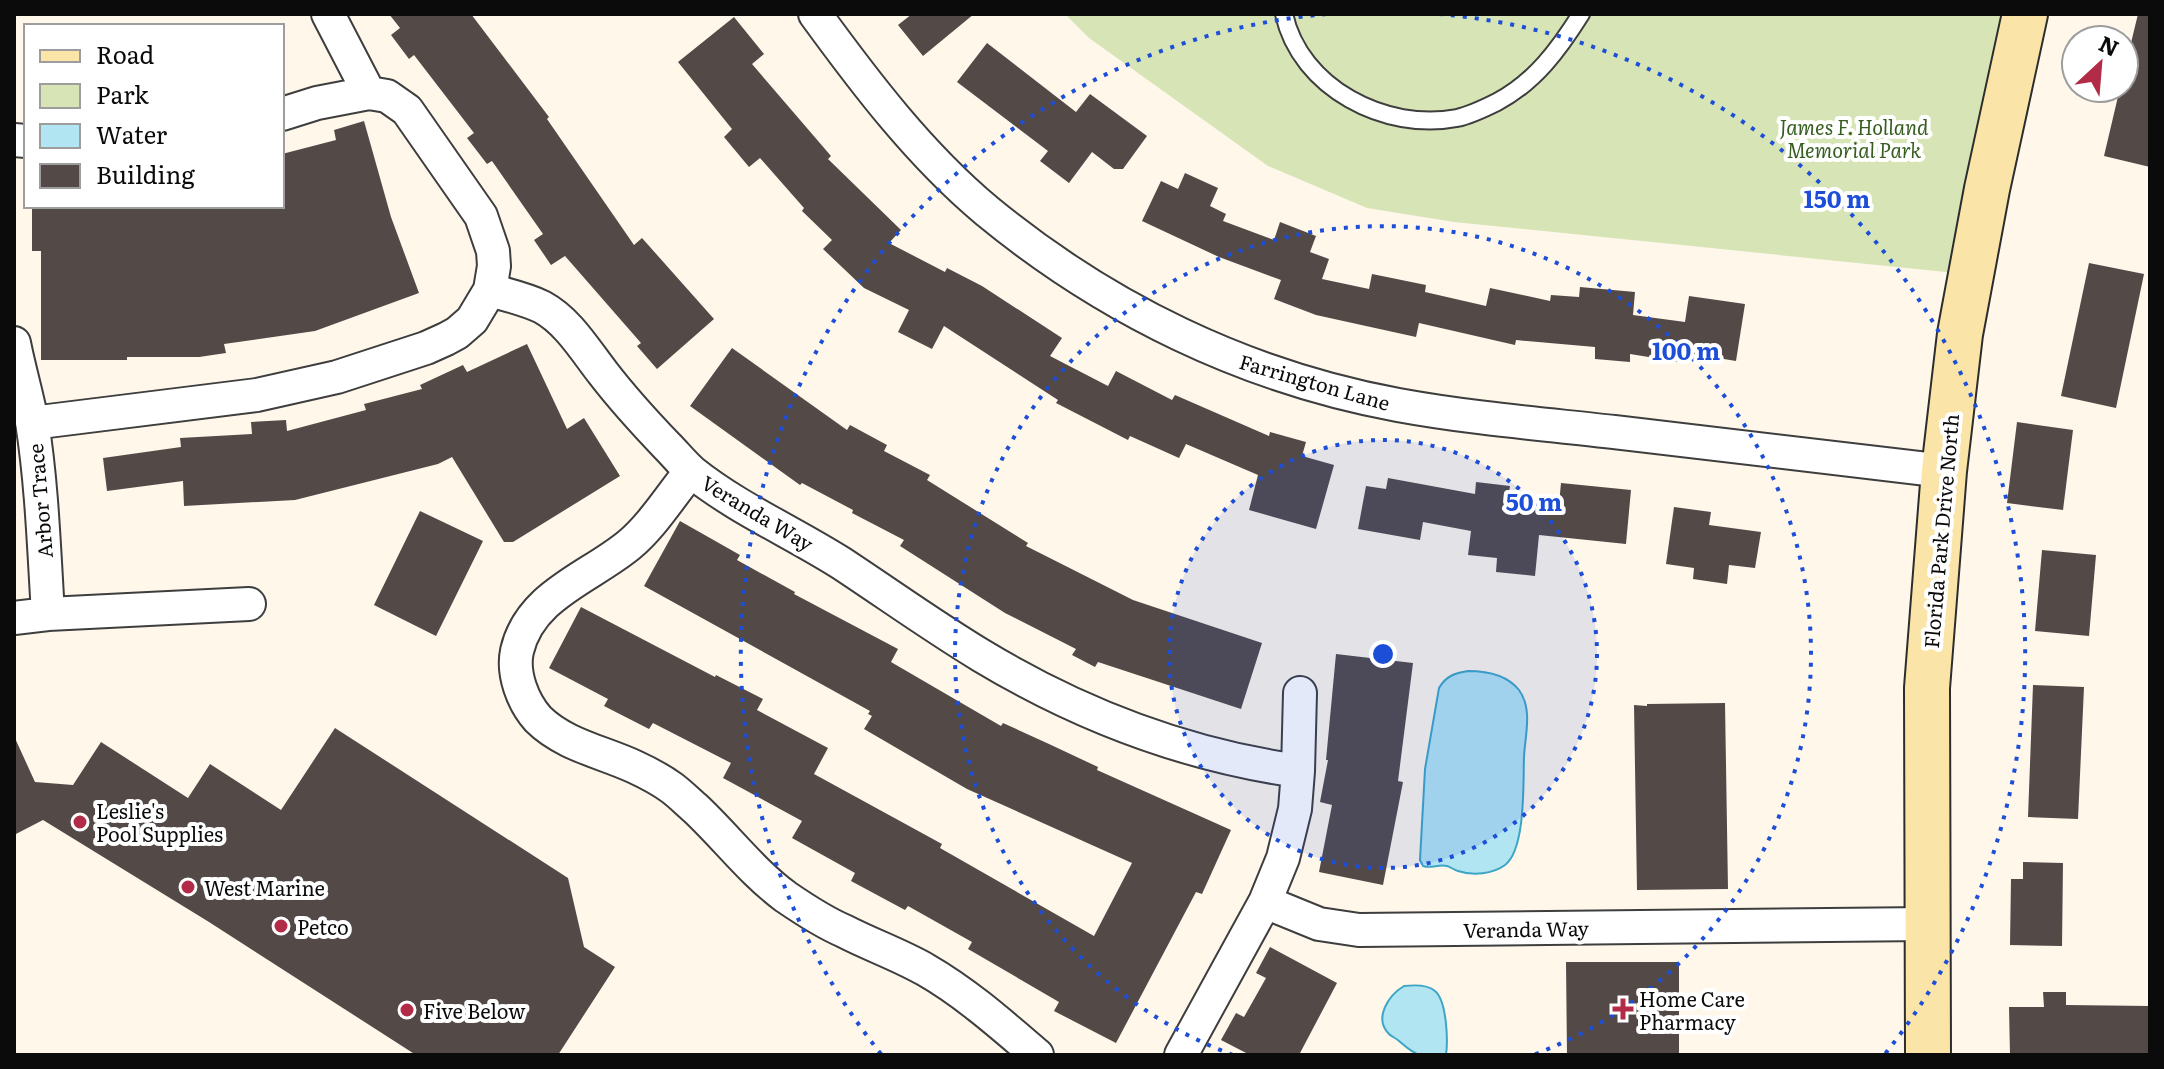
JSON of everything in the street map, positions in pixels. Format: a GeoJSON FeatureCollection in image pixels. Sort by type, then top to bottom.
{"type":"FeatureCollection","features":[{"type":"Feature","properties":{"kind":"street"},"geometry":{"type":"LineString","coordinates":[[328,14],[369,93]]}},
{"type":"Feature","properties":{"kind":"street","name":"Farrington Lane"},"geometry":{"type":"LineString","coordinates":[[815,14],[893,116],[926,153],[986,210],[1063,268],[1113,300],[1246,364],[1341,393],[1446,413],[1944,471]]}},
{"type":"Feature","properties":{"kind":"street","name":"Florida Park Drive North"},"geometry":{"type":"LineString","coordinates":[[1928,1055],[1927,688],[1944,471],[1960,334],[1987,189],[2025,14]]}},
{"type":"Feature","properties":{"kind":"street"},"geometry":{"type":"LineString","coordinates":[[32,423],[257,395],[337,377],[426,348],[446,339],[472,320],[490,290],[493,251],[481,216],[407,110],[387,96],[369,93],[284,113]]}},
{"type":"Feature","properties":{"kind":"street","name":"Veranda Way"},"geometry":{"type":"LineString","coordinates":[[490,290],[543,308],[565,325],[620,395],[691,471],[754,513],[871,582],[982,656],[1041,689],[1165,741],[1245,762],[1298,771]]}},
{"type":"Feature","properties":{"kind":"street","name":"Arbor Trace"},"geometry":{"type":"LineString","coordinates":[[14,343],[32,423],[40,489],[48,614]]}},
{"type":"Feature","properties":{"kind":"street"},"geometry":{"type":"LineString","coordinates":[[691,471],[628,546],[558,593],[533,618],[517,652],[520,689],[526,702],[536,717],[565,739],[637,767],[675,790],[761,876],[810,914],[926,969],[1037,1055]]}},
{"type":"Feature","properties":{"kind":"street"},"geometry":{"type":"LineString","coordinates":[[14,618],[249,604]]}},
{"type":"Feature","properties":{"kind":"street"},"geometry":{"type":"LineString","coordinates":[[1181,1055],[1265,902],[1283,858],[1295,809],[1300,693]]}},
{"type":"Feature","properties":{"kind":"street","name":"Veranda Way"},"geometry":{"type":"LineString","coordinates":[[1265,902],[1319,924],[1359,930],[1927,924]]}},
{"type":"Feature","properties":{"kind":"lane"},"geometry":{"type":"LineString","coordinates":[[1284,14],[1294,43],[1307,63],[1339,92],[1370,109],[1413,119],[1457,118],[1500,101],[1538,72],[1581,14]]}},
{"type":"Feature","properties":{"kind":"green space","name":"James F. Holland Memorial Park"},"geometry":{"type":"Polygon","coordinates":[[[1065,14],[2011,14],[1956,273],[1454,222],[1367,208],[1268,166],[1089,38],[1065,14]]]}},
{"type":"Feature","properties":{"kind":"water"},"geometry":{"type":"Polygon","coordinates":[[[1468,671],[1489,673],[1508,681],[1519,690],[1527,714],[1522,814],[1517,845],[1505,865],[1476,874],[1448,866],[1426,867],[1420,860],[1425,769],[1439,688],[1451,676],[1468,671]]]}},
{"type":"Feature","properties":{"kind":"water"},"geometry":{"type":"Polygon","coordinates":[[[1404,986],[1428,987],[1439,996],[1446,1022],[1446,1055],[1417,1054],[1384,1028],[1385,1007],[1404,986]]]}},
{"type":"Feature","properties":{"kind":"building"},"geometry":{"type":"Polygon","coordinates":[[[389,14],[471,14],[549,117],[547,119],[634,245],[642,238],[714,319],[657,369],[637,346],[641,343],[565,256],[551,265],[534,240],[543,234],[492,161],[487,164],[467,138],[474,133],[414,55],[409,59],[391,35],[400,28],[389,14]]]}},
{"type":"Feature","properties":{"kind":"building"},"geometry":{"type":"Polygon","coordinates":[[[912,14],[974,14],[923,56],[898,25],[912,14]]]}},
{"type":"Feature","properties":{"kind":"building"},"geometry":{"type":"Polygon","coordinates":[[[2138,14],[2150,14],[2150,167],[2104,156],[2116,104],[2140,104],[2140,24],[2136,24],[2138,14]]]}},
{"type":"Feature","properties":{"kind":"building"},"geometry":{"type":"Polygon","coordinates":[[[734,17],[764,54],[752,64],[831,156],[828,159],[901,230],[889,243],[945,272],[947,268],[982,286],[1062,338],[1050,356],[1108,386],[1116,371],[1172,400],[1175,395],[1269,436],[1270,432],[1306,442],[1302,456],[1334,465],[1316,529],[1249,510],[1258,475],[1186,444],[1179,458],[1130,436],[1128,440],[1056,403],[1058,400],[944,326],[932,349],[898,332],[909,310],[864,288],[823,249],[832,240],[802,211],[804,208],[760,158],[749,167],[724,137],[732,129],[678,62],[734,17]]]}},
{"type":"Feature","properties":{"kind":"building"},"geometry":{"type":"Polygon","coordinates":[[[987,43],[1076,112],[1090,94],[1147,136],[1123,169],[1114,169],[1092,152],[1069,183],[1040,161],[1048,151],[957,82],[987,43]]]}},
{"type":"Feature","properties":{"kind":"building"},"geometry":{"type":"Polygon","coordinates":[[[364,121],[391,217],[419,293],[315,331],[224,344],[226,353],[199,357],[127,357],[127,360],[41,360],[41,251],[32,251],[32,208],[284,208],[284,153],[336,140],[334,130],[364,121]]]}},
{"type":"Feature","properties":{"kind":"building"},"geometry":{"type":"Polygon","coordinates":[[[1185,173],[1218,188],[1210,206],[1226,214],[1223,221],[1274,240],[1280,222],[1316,236],[1310,252],[1329,259],[1322,279],[1369,289],[1372,274],[1426,285],[1425,292],[1486,306],[1490,288],[1550,301],[1551,295],[1579,297],[1580,287],[1635,292],[1633,315],[1685,322],[1689,296],[1745,304],[1736,361],[1687,353],[1686,363],[1630,354],[1630,362],[1595,359],[1595,347],[1516,340],[1515,345],[1419,323],[1416,337],[1316,315],[1274,299],[1281,280],[1219,257],[1142,221],[1161,181],[1178,189],[1185,173]]]}},
{"type":"Feature","properties":{"kind":"building"},"geometry":{"type":"Polygon","coordinates":[[[2089,263],[2144,274],[2116,408],[2061,396],[2089,263]]]}},
{"type":"Feature","properties":{"kind":"building"},"geometry":{"type":"Polygon","coordinates":[[[527,344],[567,429],[584,418],[620,476],[513,542],[504,542],[452,457],[438,464],[295,500],[184,506],[183,481],[107,491],[103,458],[181,447],[180,438],[252,434],[251,422],[286,420],[287,431],[366,410],[364,404],[422,389],[420,385],[463,365],[467,372],[527,344]]]}},
{"type":"Feature","properties":{"kind":"building"},"geometry":{"type":"Polygon","coordinates":[[[732,348],[847,430],[850,425],[887,445],[884,451],[930,475],[927,480],[1028,543],[1026,546],[1133,600],[1262,643],[1241,709],[1098,662],[1095,667],[1072,655],[1076,649],[1005,613],[900,546],[904,540],[802,483],[800,485],[690,406],[732,348]]]}},
{"type":"Feature","properties":{"kind":"building"},"geometry":{"type":"Polygon","coordinates":[[[2017,422],[2073,430],[2063,510],[2007,503],[2017,422]]]}},
{"type":"Feature","properties":{"kind":"building"},"geometry":{"type":"Polygon","coordinates":[[[1388,478],[1475,494],[1476,482],[1510,486],[1508,498],[1559,504],[1561,483],[1631,490],[1626,544],[1539,535],[1535,576],[1496,572],[1497,558],[1468,555],[1471,531],[1423,522],[1420,540],[1358,529],[1366,486],[1386,489],[1388,478]]]}},
{"type":"Feature","properties":{"kind":"building"},"geometry":{"type":"Polygon","coordinates":[[[1674,507],[1711,512],[1709,525],[1761,532],[1755,568],[1729,565],[1727,584],[1693,579],[1694,568],[1666,564],[1674,507]]]}},
{"type":"Feature","properties":{"kind":"building"},"geometry":{"type":"Polygon","coordinates":[[[420,511],[483,541],[436,636],[374,605],[420,511]]]}},
{"type":"Feature","properties":{"kind":"building"},"geometry":{"type":"Polygon","coordinates":[[[680,521],[740,555],[737,560],[794,594],[898,649],[891,662],[1001,726],[1003,723],[1098,767],[1097,770],[1231,830],[1202,894],[1196,892],[1116,1043],[1054,1011],[1059,1002],[968,949],[972,942],[908,906],[905,910],[851,881],[855,873],[792,838],[802,821],[723,778],[731,763],[653,723],[649,729],[604,706],[608,699],[549,668],[581,607],[763,699],[757,710],[828,748],[814,774],[942,844],[940,848],[1094,936],[1132,863],[967,789],[864,729],[872,716],[868,714],[870,711],[644,586],[680,521]]]}},
{"type":"Feature","properties":{"kind":"building"},"geometry":{"type":"Polygon","coordinates":[[[2042,550],[2096,555],[2089,636],[2035,631],[2042,550]]]}},
{"type":"Feature","properties":{"kind":"building"},"geometry":{"type":"Polygon","coordinates":[[[1336,654],[1413,663],[1398,781],[1403,782],[1383,885],[1319,872],[1332,805],[1320,802],[1328,760],[1336,654]]]}},
{"type":"Feature","properties":{"kind":"building"},"geometry":{"type":"Polygon","coordinates":[[[2033,685],[2084,687],[2078,819],[2028,817],[2033,685]]]}},
{"type":"Feature","properties":{"kind":"building"},"geometry":{"type":"Polygon","coordinates":[[[1725,703],[1728,889],[1637,890],[1634,705],[1725,703]]]}},
{"type":"Feature","properties":{"kind":"building"},"geometry":{"type":"Polygon","coordinates":[[[335,728],[568,878],[584,947],[615,967],[558,1055],[416,1055],[43,820],[14,835],[14,736],[35,782],[73,785],[101,742],[188,798],[210,764],[281,810],[335,728]]]}},
{"type":"Feature","properties":{"kind":"building"},"geometry":{"type":"Polygon","coordinates":[[[2023,862],[2063,863],[2062,946],[2010,945],[2011,879],[2023,879],[2023,862]]]}},
{"type":"Feature","properties":{"kind":"building"},"geometry":{"type":"Polygon","coordinates":[[[1270,947],[1337,983],[1299,1055],[1250,1055],[1221,1040],[1236,1013],[1244,1017],[1266,978],[1256,973],[1270,947]]]}},
{"type":"Feature","properties":{"kind":"building","name":"Home Care Pharmacy"},"geometry":{"type":"Polygon","coordinates":[[[1566,962],[1679,962],[1679,1055],[1567,1055],[1566,962]]]}},
{"type":"Feature","properties":{"kind":"building"},"geometry":{"type":"Polygon","coordinates":[[[2043,992],[2066,992],[2066,1005],[2150,1006],[2150,1055],[2010,1055],[2009,1007],[2044,1007],[2043,992]]]}},
{"type":"Feature","properties":{"kind":"place","name":"Leslie's Pool Supplies"},"geometry":{"type":"Point","coordinates":[80,822]}},
{"type":"Feature","properties":{"kind":"place","name":"West Marine"},"geometry":{"type":"Point","coordinates":[188,887]}},
{"type":"Feature","properties":{"kind":"place","name":"Petco"},"geometry":{"type":"Point","coordinates":[281,926]}},
{"type":"Feature","properties":{"kind":"place","name":"Home Care Pharmacy"},"geometry":{"type":"Point","coordinates":[1623,1009]}},
{"type":"Feature","properties":{"kind":"place","name":"Five Below"},"geometry":{"type":"Point","coordinates":[407,1010]}}]}
